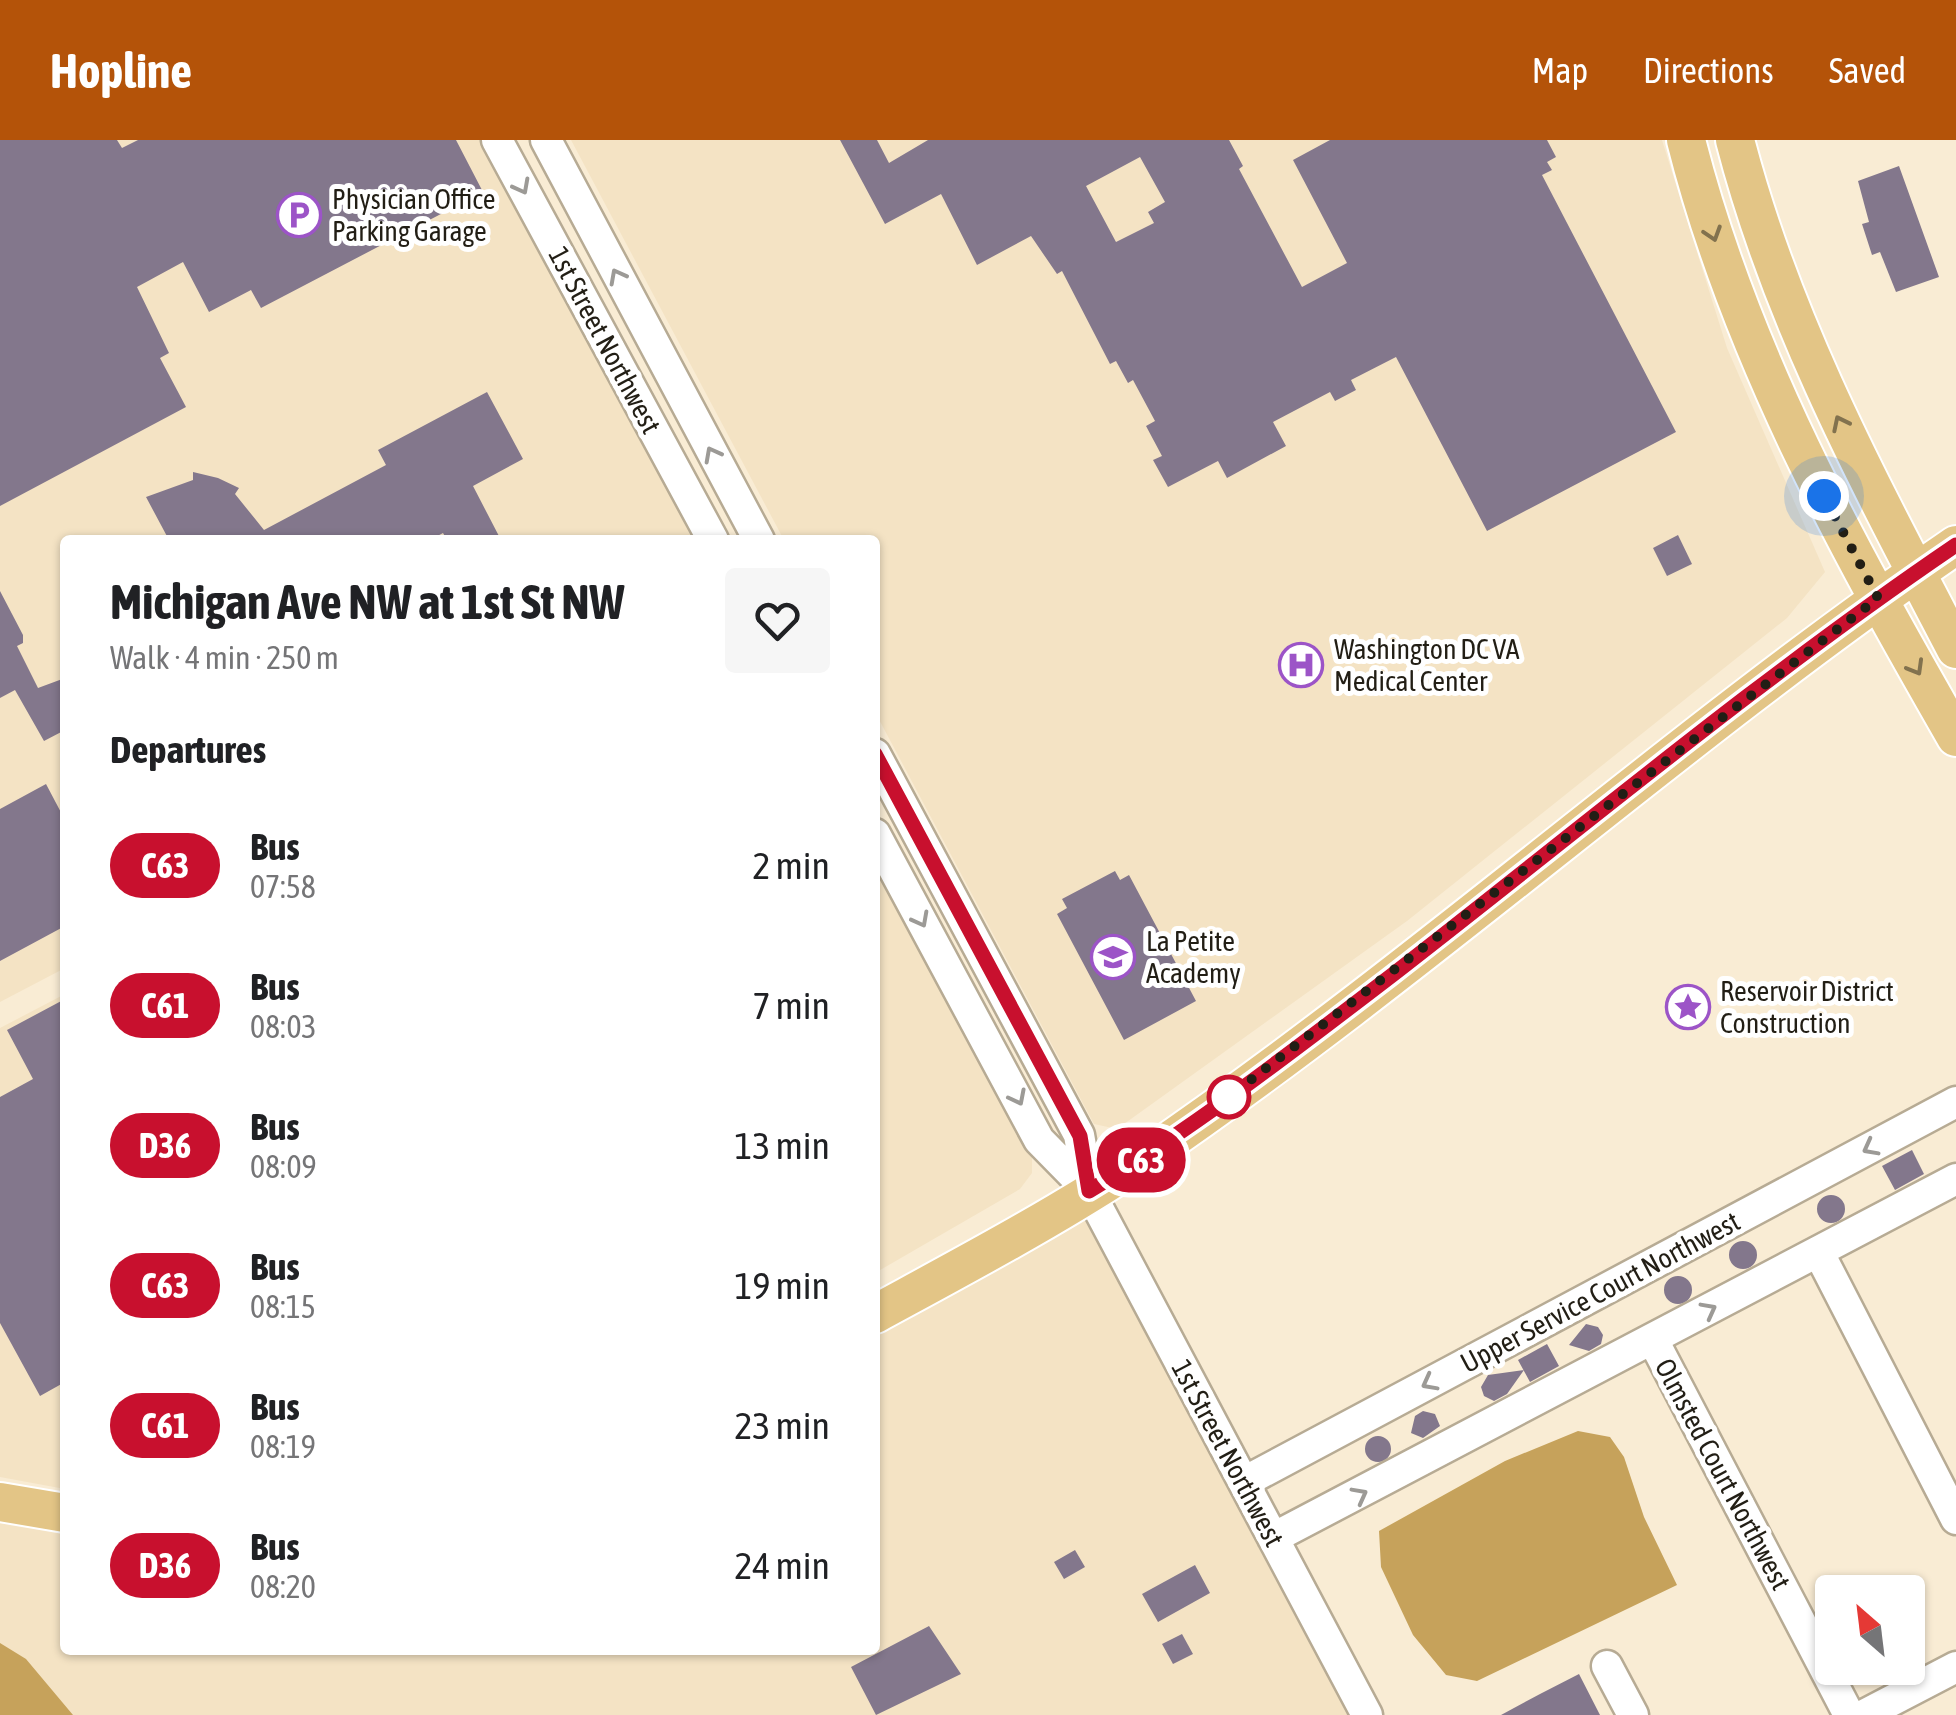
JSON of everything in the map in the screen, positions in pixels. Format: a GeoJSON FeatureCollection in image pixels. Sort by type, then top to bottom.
{"type":"FeatureCollection","features":[{"type":"Feature","properties":{"kind":"main road"},"geometry":{"type":"LineString","coordinates":[[1686,140],[1715,240],[1763,366],[1802,453],[1956,737]]}},
{"type":"Feature","properties":{"kind":"main road"},"geometry":{"type":"LineString","coordinates":[[1735,140],[1773,265],[1805,348],[1956,650]]}},
{"type":"Feature","properties":{"kind":"main road"},"geometry":{"type":"LineString","coordinates":[[880,1311],[1140,1161],[1292,1052],[1878,598],[1956,545]]}},
{"type":"Feature","properties":{"kind":"main road"},"geometry":{"type":"LineString","coordinates":[[0,1502],[60,1512]]}},
{"type":"Feature","properties":{"kind":"street","name":"1st Street Northwest"},"geometry":{"type":"LineString","coordinates":[[497,140],[710,535]]}},
{"type":"Feature","properties":{"kind":"street","name":"1st Street Northwest"},"geometry":{"type":"LineString","coordinates":[[546,140],[756,535]]}},
{"type":"Feature","properties":{"kind":"street","name":"1st Street Northwest"},"geometry":{"type":"LineString","coordinates":[[880,763],[1080,1136],[1089,1191]]}},
{"type":"Feature","properties":{"kind":"street","name":"1st Street Northwest"},"geometry":{"type":"LineString","coordinates":[[880,843],[1039,1140],[1089,1191],[1367,1715]]}},
{"type":"Feature","properties":{"kind":"street","name":"Upper Service Court Northwest"},"geometry":{"type":"LineString","coordinates":[[1244,1482],[1956,1102]]}},
{"type":"Feature","properties":{"kind":"street"},"geometry":{"type":"LineString","coordinates":[[1273,1538],[1956,1180]]}},
{"type":"Feature","properties":{"kind":"street"},"geometry":{"type":"LineString","coordinates":[[1819,1252],[1956,1519]]}},
{"type":"Feature","properties":{"kind":"street","name":"Olmsted Court Northwest"},"geometry":{"type":"LineString","coordinates":[[1652,1340],[1849,1715]]}},
{"type":"Feature","properties":{"kind":"street"},"geometry":{"type":"LineString","coordinates":[[1607,1666],[1633,1715]]}},
{"type":"Feature","properties":{"kind":"street"},"geometry":{"type":"LineString","coordinates":[[1864,1715],[1956,1667]]}},
{"type":"Feature","properties":{"kind":"shaded area"},"geometry":{"type":"Polygon","coordinates":[[[0,140],[481,140],[691,535],[60,535],[60,971],[0,1002],[0,140]]]}},
{"type":"Feature","properties":{"kind":"shaded area","name":"Washington DC VA Medical Center"},"geometry":{"type":"Polygon","coordinates":[[[571,140],[1662,140],[1727,348],[1825,572],[1787,618],[1407,921],[1117,1129],[1094,1124],[880,721],[880,535],[781,535],[571,140]]]}},
{"type":"Feature","properties":{"kind":"shaded area"},"geometry":{"type":"Polygon","coordinates":[[[880,867],[1032,1150],[1032,1173],[1020,1189],[880,1270],[880,867]]]}},
{"type":"Feature","properties":{"kind":"shaded area"},"geometry":{"type":"Polygon","coordinates":[[[60,997],[60,1488],[0,1477],[0,1028],[60,997]]]}},
{"type":"Feature","properties":{"kind":"shaded area"},"geometry":{"type":"Polygon","coordinates":[[[1089,1191],[1367,1715],[0,1715],[0,1502],[60,1511],[60,1655],[880,1655],[880,1307],[1089,1191]]]}},
{"type":"Feature","properties":{"kind":"shaded area"},"geometry":{"type":"Polygon","coordinates":[[[1578,1431],[1610,1437],[1624,1457],[1644,1517],[1677,1585],[1477,1681],[1446,1675],[1413,1635],[1381,1567],[1379,1531],[1505,1461],[1578,1431]]]}},
{"type":"Feature","properties":{"kind":"shaded area"},"geometry":{"type":"Polygon","coordinates":[[[0,1643],[26,1659],[73,1715],[0,1715],[0,1643]]]}},
{"type":"Feature","properties":{"kind":"building"},"geometry":{"type":"Polygon","coordinates":[[[0,140],[117,140],[122,148],[138,140],[456,140],[483,192],[261,308],[251,290],[209,312],[183,262],[137,287],[169,353],[160,358],[186,407],[0,506],[0,140]]]}},
{"type":"Feature","properties":{"kind":"building"},"geometry":{"type":"Polygon","coordinates":[[[840,140],[877,140],[889,163],[928,140],[1229,140],[1243,166],[1239,169],[1302,287],[1347,263],[1293,160],[1330,140],[1547,140],[1556,157],[1547,162],[1552,170],[1542,175],[1676,432],[1487,531],[1396,357],[1351,380],[1356,390],[1335,401],[1330,392],[1273,422],[1286,446],[1227,478],[1218,461],[1168,487],[1153,460],[1162,456],[1146,426],[1155,421],[1133,380],[1128,383],[1116,361],[1110,364],[1062,271],[1057,274],[1031,236],[977,265],[941,194],[885,224],[840,140]],[[1140,157],[1086,186],[1116,242],[1154,223],[1148,212],[1165,202],[1140,157]]]}},
{"type":"Feature","properties":{"kind":"building"},"geometry":{"type":"Polygon","coordinates":[[[1899,166],[1939,277],[1896,292],[1880,252],[1872,255],[1862,224],[1869,222],[1858,181],[1899,166]]]}},
{"type":"Feature","properties":{"kind":"building"},"geometry":{"type":"Polygon","coordinates":[[[487,392],[523,459],[473,486],[498,535],[166,535],[146,497],[193,480],[193,472],[218,478],[239,488],[235,494],[264,530],[386,465],[378,450],[487,392]]]}},
{"type":"Feature","properties":{"kind":"building"},"geometry":{"type":"Polygon","coordinates":[[[1678,535],[1692,564],[1667,576],[1653,548],[1678,535]]]}},
{"type":"Feature","properties":{"kind":"building"},"geometry":{"type":"Polygon","coordinates":[[[0,591],[23,635],[23,643],[17,646],[38,688],[60,680],[60,733],[44,741],[15,690],[0,698],[0,591]]]}},
{"type":"Feature","properties":{"kind":"building"},"geometry":{"type":"Polygon","coordinates":[[[46,784],[60,811],[60,929],[0,961],[0,809],[46,784]]]}},
{"type":"Feature","properties":{"kind":"building"},"geometry":{"type":"Polygon","coordinates":[[[1115,871],[1120,880],[1129,875],[1196,1001],[1124,1040],[1057,914],[1067,908],[1062,899],[1115,871]]]}},
{"type":"Feature","properties":{"kind":"building"},"geometry":{"type":"Polygon","coordinates":[[[60,1002],[60,1385],[40,1396],[0,1323],[0,1097],[33,1079],[7,1030],[60,1002]]]}},
{"type":"Feature","properties":{"kind":"building"},"geometry":{"type":"Polygon","coordinates":[[[1912,1150],[1924,1174],[1895,1190],[1882,1166],[1912,1150]]]}},
{"type":"Feature","properties":{"kind":"building"},"geometry":{"type":"Polygon","coordinates":[[[1831,1195],[1841,1199],[1845,1209],[1841,1219],[1831,1223],[1821,1219],[1817,1209],[1821,1199],[1831,1195]]]}},
{"type":"Feature","properties":{"kind":"building"},"geometry":{"type":"Polygon","coordinates":[[[1743,1241],[1753,1245],[1757,1255],[1753,1265],[1743,1269],[1733,1265],[1729,1255],[1733,1245],[1743,1241]]]}},
{"type":"Feature","properties":{"kind":"building"},"geometry":{"type":"Polygon","coordinates":[[[1678,1276],[1688,1280],[1692,1290],[1688,1300],[1678,1304],[1668,1300],[1664,1290],[1668,1280],[1678,1276]]]}},
{"type":"Feature","properties":{"kind":"building"},"geometry":{"type":"Polygon","coordinates":[[[1586,1324],[1598,1327],[1603,1335],[1601,1344],[1589,1351],[1569,1345],[1586,1324]]]}},
{"type":"Feature","properties":{"kind":"building"},"geometry":{"type":"Polygon","coordinates":[[[1547,1344],[1559,1366],[1530,1382],[1518,1360],[1547,1344]]]}},
{"type":"Feature","properties":{"kind":"building"},"geometry":{"type":"Polygon","coordinates":[[[1524,1370],[1507,1394],[1494,1401],[1484,1396],[1481,1387],[1488,1375],[1524,1370]]]}},
{"type":"Feature","properties":{"kind":"building"},"geometry":{"type":"Polygon","coordinates":[[[1423,1411],[1435,1414],[1440,1426],[1423,1438],[1411,1433],[1415,1416],[1423,1411]]]}},
{"type":"Feature","properties":{"kind":"building"},"geometry":{"type":"Polygon","coordinates":[[[1378,1436],[1387,1440],[1391,1449],[1387,1458],[1378,1462],[1369,1458],[1365,1449],[1369,1440],[1378,1436]]]}},
{"type":"Feature","properties":{"kind":"building"},"geometry":{"type":"Polygon","coordinates":[[[1075,1550],[1085,1567],[1064,1579],[1054,1562],[1075,1550]]]}},
{"type":"Feature","properties":{"kind":"building"},"geometry":{"type":"Polygon","coordinates":[[[1195,1565],[1210,1593],[1158,1622],[1142,1594],[1195,1565]]]}},
{"type":"Feature","properties":{"kind":"building"},"geometry":{"type":"Polygon","coordinates":[[[929,1626],[961,1674],[876,1715],[851,1667],[929,1626]]]}},
{"type":"Feature","properties":{"kind":"building"},"geometry":{"type":"Polygon","coordinates":[[[1182,1634],[1193,1654],[1173,1664],[1162,1644],[1182,1634]]]}},
{"type":"Feature","properties":{"kind":"building"},"geometry":{"type":"Polygon","coordinates":[[[1579,1674],[1600,1715],[1501,1715],[1540,1694],[1579,1674]]]}},
{"type":"Feature","properties":{"kind":"bus line","name":"C63"},"geometry":{"type":"LineString","coordinates":[[880,763],[1080,1136],[1089,1191],[1140,1161],[1292,1052],[1834,628],[1956,545]]}},
{"type":"Feature","properties":{"kind":"place","name":"Physician Office Parking Garage"},"geometry":{"type":"Point","coordinates":[299,215]}},
{"type":"Feature","properties":{"kind":"place","name":"Washington DC VA Medical Center"},"geometry":{"type":"Point","coordinates":[1301,665]}},
{"type":"Feature","properties":{"kind":"place","name":"La Petite Academy"},"geometry":{"type":"Point","coordinates":[1113,957]}},
{"type":"Feature","properties":{"kind":"place","name":"Reservoir District Construction"},"geometry":{"type":"Point","coordinates":[1688,1007]}},
{"type":"Feature","properties":{"kind":"route"},"geometry":{"type":"LineString","coordinates":[[1229,1097],[1226,1099],[1598,816],[1834,628],[1878,598],[1824,496]]}}]}
